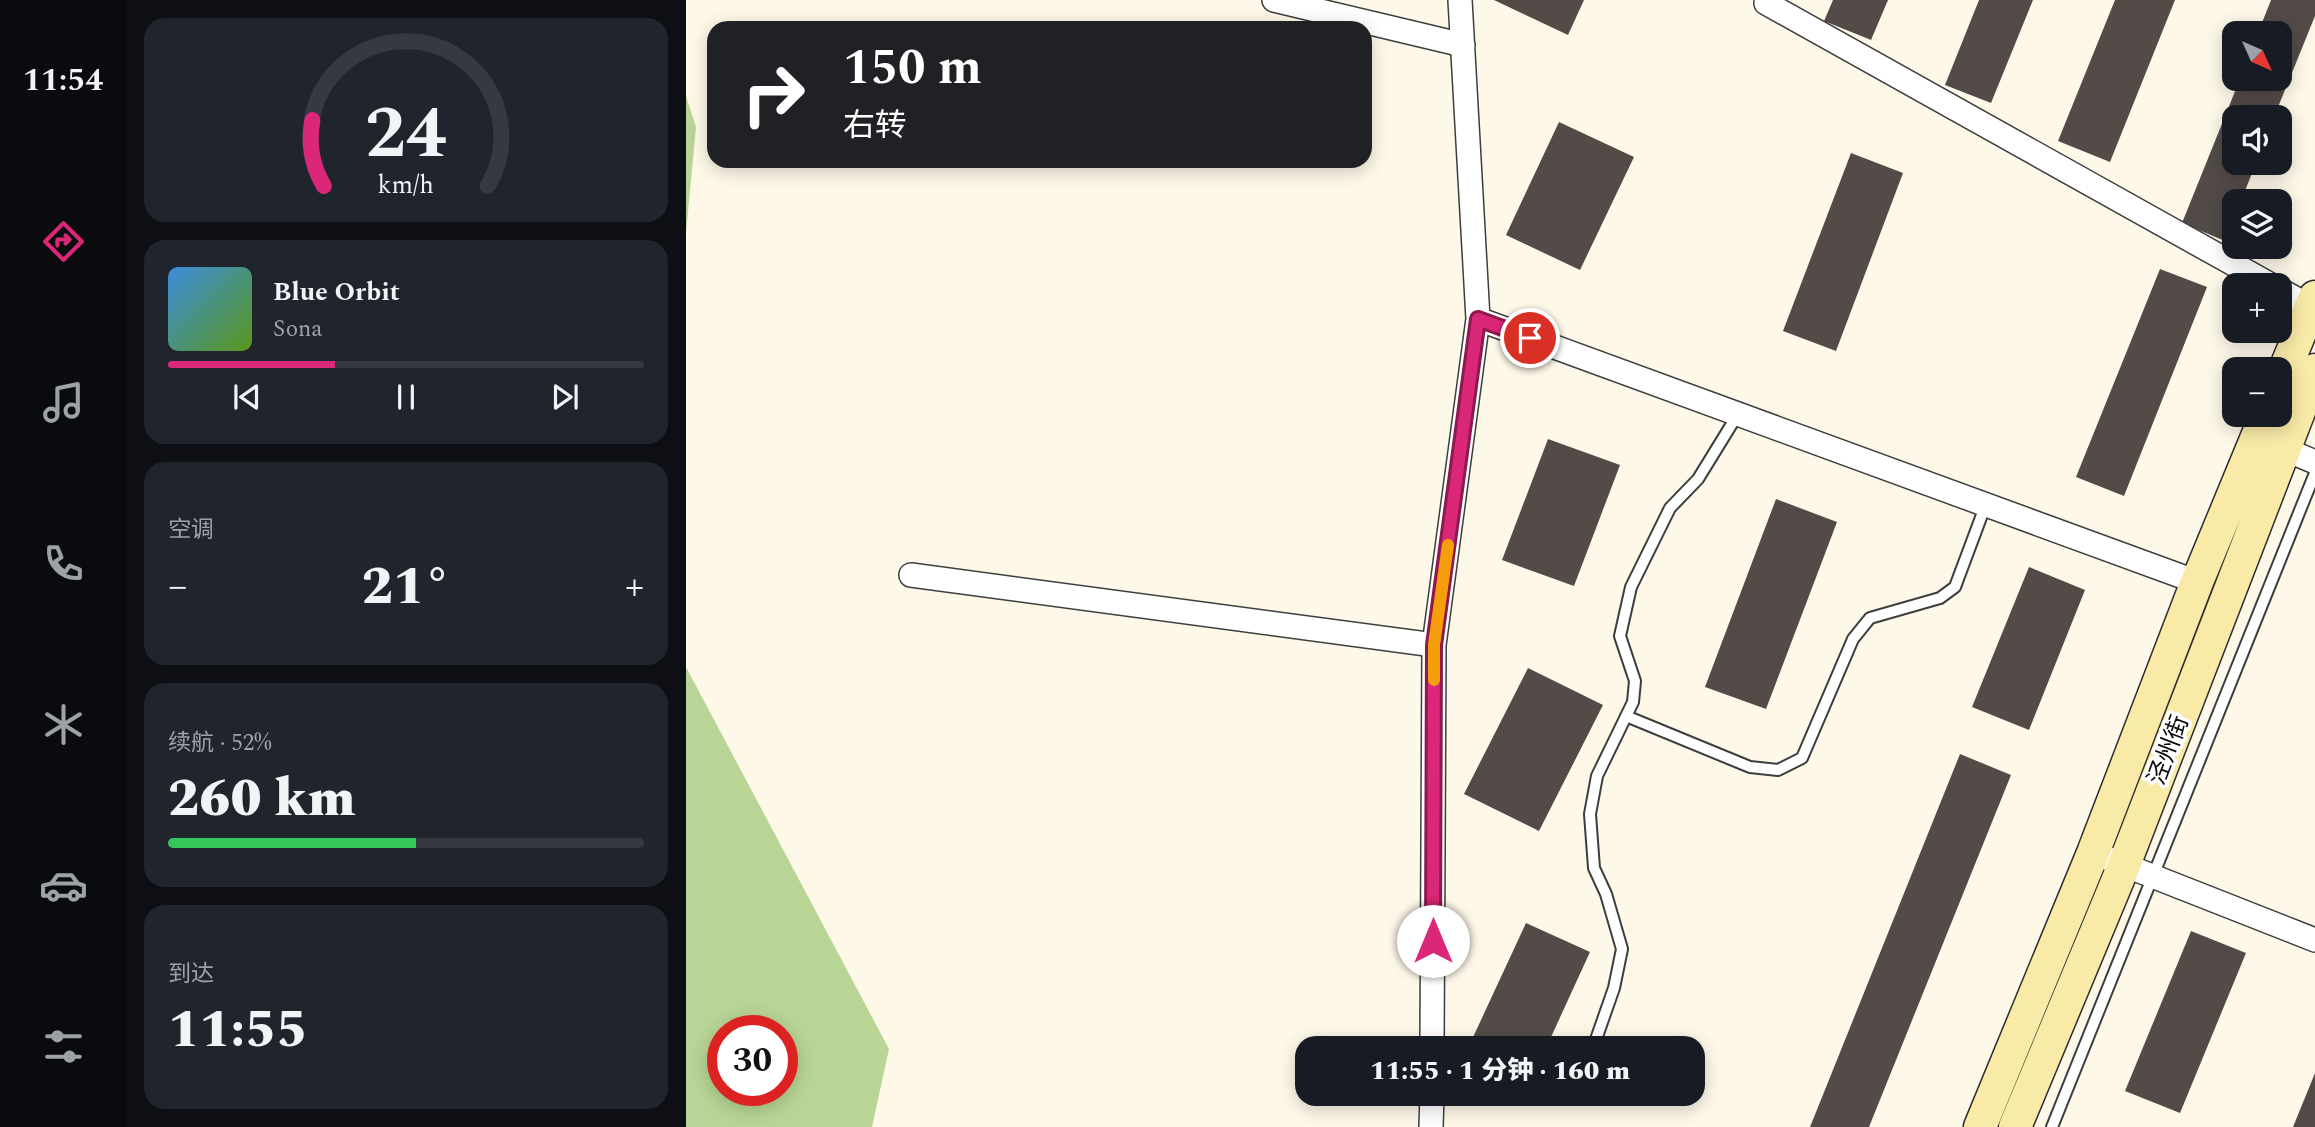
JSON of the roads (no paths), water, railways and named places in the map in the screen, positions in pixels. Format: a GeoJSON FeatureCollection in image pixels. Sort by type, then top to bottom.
{"type":"FeatureCollection","features":[{"type":"Feature","properties":{"kind":"main road"},"geometry":{"type":"LineString","coordinates":[[2290,357],[2313,302]]}},
{"type":"Feature","properties":{"kind":"main road","name":"泾州街"},"geometry":{"type":"LineString","coordinates":[[2015,1127],[2138,870],[2284,449],[2315,370]]}},
{"type":"Feature","properties":{"kind":"main road","name":"泾州街"},"geometry":{"type":"LineString","coordinates":[[1980,1127],[2093,853],[2197,582],[2261,427]]}},
{"type":"Feature","properties":{"kind":"street"},"geometry":{"type":"LineString","coordinates":[[1274,0],[1362,21]]}},
{"type":"Feature","properties":{"kind":"street"},"geometry":{"type":"LineString","coordinates":[[1432,1036],[1434,645],[1478,319],[1460,0]]}},
{"type":"Feature","properties":{"kind":"street"},"geometry":{"type":"LineString","coordinates":[[1766,3],[2250,273]]}},
{"type":"Feature","properties":{"kind":"street"},"geometry":{"type":"LineString","coordinates":[[1372,23],[1463,45]]}},
{"type":"Feature","properties":{"kind":"street"},"geometry":{"type":"LineString","coordinates":[[2292,294],[2313,302]]}},
{"type":"Feature","properties":{"kind":"street"},"geometry":{"type":"LineString","coordinates":[[1478,319],[2197,582]]}},
{"type":"Feature","properties":{"kind":"street"},"geometry":{"type":"LineString","coordinates":[[2284,449],[2315,462]]}},
{"type":"Feature","properties":{"kind":"street"},"geometry":{"type":"LineString","coordinates":[[911,575],[1434,645]]}},
{"type":"Feature","properties":{"kind":"street"},"geometry":{"type":"LineString","coordinates":[[2093,853],[2315,940]]}},
{"type":"Feature","properties":{"kind":"street"},"geometry":{"type":"LineString","coordinates":[[1431,1127],[1432,1106]]}},
{"type":"Feature","properties":{"kind":"lane"},"geometry":{"type":"LineString","coordinates":[[1597,1036],[1614,988],[1622,949],[1606,894],[1594,867],[1590,814],[1597,776],[1633,702],[1635,681],[1620,636],[1631,587],[1670,508],[1698,478],[1738,414]]}},
{"type":"Feature","properties":{"kind":"lane"},"geometry":{"type":"LineString","coordinates":[[2052,1127],[2138,870],[2315,473]]}},
{"type":"Feature","properties":{"kind":"lane"},"geometry":{"type":"LineString","coordinates":[[1626,716],[1750,767],[1778,770],[1802,758],[1853,639],[1870,618],[1940,598],[1955,587],[1986,505]]}}]}
